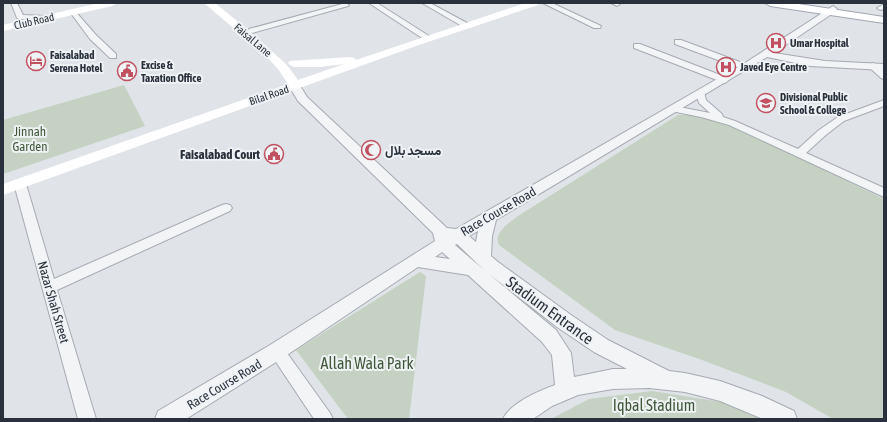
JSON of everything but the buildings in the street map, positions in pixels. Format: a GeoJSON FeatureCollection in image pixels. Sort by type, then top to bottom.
{"type":"FeatureCollection","features":[{"type":"Feature","properties":{"kind":"main road","name":"Club Road"},"geometry":{"type":"LineString","coordinates":[[3,28],[112,3]]}},
{"type":"Feature","properties":{"kind":"main road","name":"Faisal Lane"},"geometry":{"type":"LineString","coordinates":[[209,3],[281,63],[293,76],[310,78]]}},
{"type":"Feature","properties":{"kind":"main road","name":"Faisal Lane"},"geometry":{"type":"LineString","coordinates":[[220,3],[252,31],[293,76]]}},
{"type":"Feature","properties":{"kind":"main road","name":"Bilal Road"},"geometry":{"type":"LineString","coordinates":[[310,78],[357,59],[520,3]]}},
{"type":"Feature","properties":{"kind":"main road","name":"Bilal Road"},"geometry":{"type":"LineString","coordinates":[[3,190],[256,96],[293,76],[310,78],[535,3]]}},
{"type":"Feature","properties":{"kind":"main road"},"geometry":{"type":"LineString","coordinates":[[770,3],[831,10],[883,10]]}},
{"type":"Feature","properties":{"kind":"main road"},"geometry":{"type":"LineString","coordinates":[[795,3],[884,20]]}},
{"type":"Feature","properties":{"kind":"main road"},"geometry":{"type":"LineString","coordinates":[[293,76],[320,63],[357,59]]}},
{"type":"Feature","properties":{"kind":"main road"},"geometry":{"type":"LineString","coordinates":[[256,96],[286,96],[302,99]]}},
{"type":"Feature","properties":{"kind":"main road","name":"Bilal Road"},"geometry":{"type":"LineString","coordinates":[[3,182],[256,96]]}},
{"type":"Feature","properties":{"kind":"street"},"geometry":{"type":"LineString","coordinates":[[14,3],[20,16],[26,18],[45,18]]}},
{"type":"Feature","properties":{"kind":"street"},"geometry":{"type":"LineString","coordinates":[[372,3],[425,36]]}},
{"type":"Feature","properties":{"kind":"street"},"geometry":{"type":"LineString","coordinates":[[425,3],[463,22]]}},
{"type":"Feature","properties":{"kind":"street"},"geometry":{"type":"LineString","coordinates":[[546,3],[597,26]]}},
{"type":"Feature","properties":{"kind":"street"},"geometry":{"type":"LineString","coordinates":[[252,31],[346,5]]}},
{"type":"Feature","properties":{"kind":"street","name":"Race Course Road"},"geometry":{"type":"LineString","coordinates":[[166,419],[277,351],[416,260],[447,236],[490,216],[725,80],[831,10]]}},
{"type":"Feature","properties":{"kind":"street"},"geometry":{"type":"LineString","coordinates":[[74,12],[93,37],[112,56]]}},
{"type":"Feature","properties":{"kind":"street"},"geometry":{"type":"LineString","coordinates":[[3,28],[20,16]]}},
{"type":"Feature","properties":{"kind":"street"},"geometry":{"type":"LineString","coordinates":[[678,42],[745,67]]}},
{"type":"Feature","properties":{"kind":"street"},"geometry":{"type":"LineString","coordinates":[[637,46],[725,80]]}},
{"type":"Feature","properties":{"kind":"street"},"geometry":{"type":"LineString","coordinates":[[766,54],[791,61],[823,65],[884,67]]}},
{"type":"Feature","properties":{"kind":"street"},"geometry":{"type":"LineString","coordinates":[[873,66],[884,76]]}},
{"type":"Feature","properties":{"kind":"street"},"geometry":{"type":"LineString","coordinates":[[293,76],[302,99],[477,264],[556,344],[561,353],[566,389]]}},
{"type":"Feature","properties":{"kind":"street"},"geometry":{"type":"LineString","coordinates":[[701,94],[702,101],[709,108],[732,123]]}},
{"type":"Feature","properties":{"kind":"street"},"geometry":{"type":"LineString","coordinates":[[800,153],[822,132],[841,119],[884,103]]}},
{"type":"Feature","properties":{"kind":"street"},"geometry":{"type":"LineString","coordinates":[[674,109],[709,115],[732,123],[884,193]]}},
{"type":"Feature","properties":{"kind":"street","name":"Nazar Shah Street"},"geometry":{"type":"LineString","coordinates":[[20,184],[87,419]]}},
{"type":"Feature","properties":{"kind":"street"},"geometry":{"type":"LineString","coordinates":[[49,287],[226,208]]}},
{"type":"Feature","properties":{"kind":"street"},"geometry":{"type":"LineString","coordinates":[[477,264],[490,216]]}},
{"type":"Feature","properties":{"kind":"street"},"geometry":{"type":"LineString","coordinates":[[416,260],[477,264]]}},
{"type":"Feature","properties":{"kind":"street","name":"Stadium Entrance"},"geometry":{"type":"LineString","coordinates":[[477,264],[601,346],[667,379]]}},
{"type":"Feature","properties":{"kind":"street"},"geometry":{"type":"LineString","coordinates":[[277,351],[324,419]]}},
{"type":"Feature","properties":{"kind":"street"},"geometry":{"type":"LineString","coordinates":[[514,419],[538,403],[566,389],[592,382],[629,378],[667,379],[702,385],[738,397],[786,419]]}},
{"type":"Feature","properties":{"kind":"green space","name":"Jinnah Garden"},"geometry":{"type":"Polygon","coordinates":[[[124,85],[145,126],[3,174],[3,120],[124,85]]]}},
{"type":"Feature","properties":{"kind":"green space"},"geometry":{"type":"Polygon","coordinates":[[[678,115],[700,115],[723,121],[884,199],[884,419],[833,419],[786,392],[702,360],[615,330],[499,245],[498,236],[500,232],[506,225],[518,216],[678,115]]]}},
{"type":"Feature","properties":{"kind":"green space","name":"Allah Wala Park"},"geometry":{"type":"Polygon","coordinates":[[[420,272],[426,276],[409,419],[348,419],[296,350],[420,272]]]}},
{"type":"Feature","properties":{"kind":"green space","name":"Iqbal Stadium"},"geometry":{"type":"Polygon","coordinates":[[[652,391],[721,402],[760,419],[551,419],[589,399],[652,391]]]}},
{"type":"Feature","properties":{"kind":"place","name":"Umar Hospital"},"geometry":{"type":"Point","coordinates":[776,43]}},
{"type":"Feature","properties":{"kind":"place","name":"Faisalabad Serena Hotel"},"geometry":{"type":"Point","coordinates":[36,61]}},
{"type":"Feature","properties":{"kind":"place","name":"Javed Eye Centre"},"geometry":{"type":"Point","coordinates":[726,67]}},
{"type":"Feature","properties":{"kind":"place","name":"Excise & Taxation Office"},"geometry":{"type":"Point","coordinates":[127,71]}},
{"type":"Feature","properties":{"kind":"place","name":"Divisional Public School & College"},"geometry":{"type":"Point","coordinates":[766,103]}},
{"type":"Feature","properties":{"kind":"place","name":"مسجد بلال"},"geometry":{"type":"Point","coordinates":[371,150]}},
{"type":"Feature","properties":{"kind":"place","name":"Faisalabad Court"},"geometry":{"type":"Point","coordinates":[274,154]}}]}
